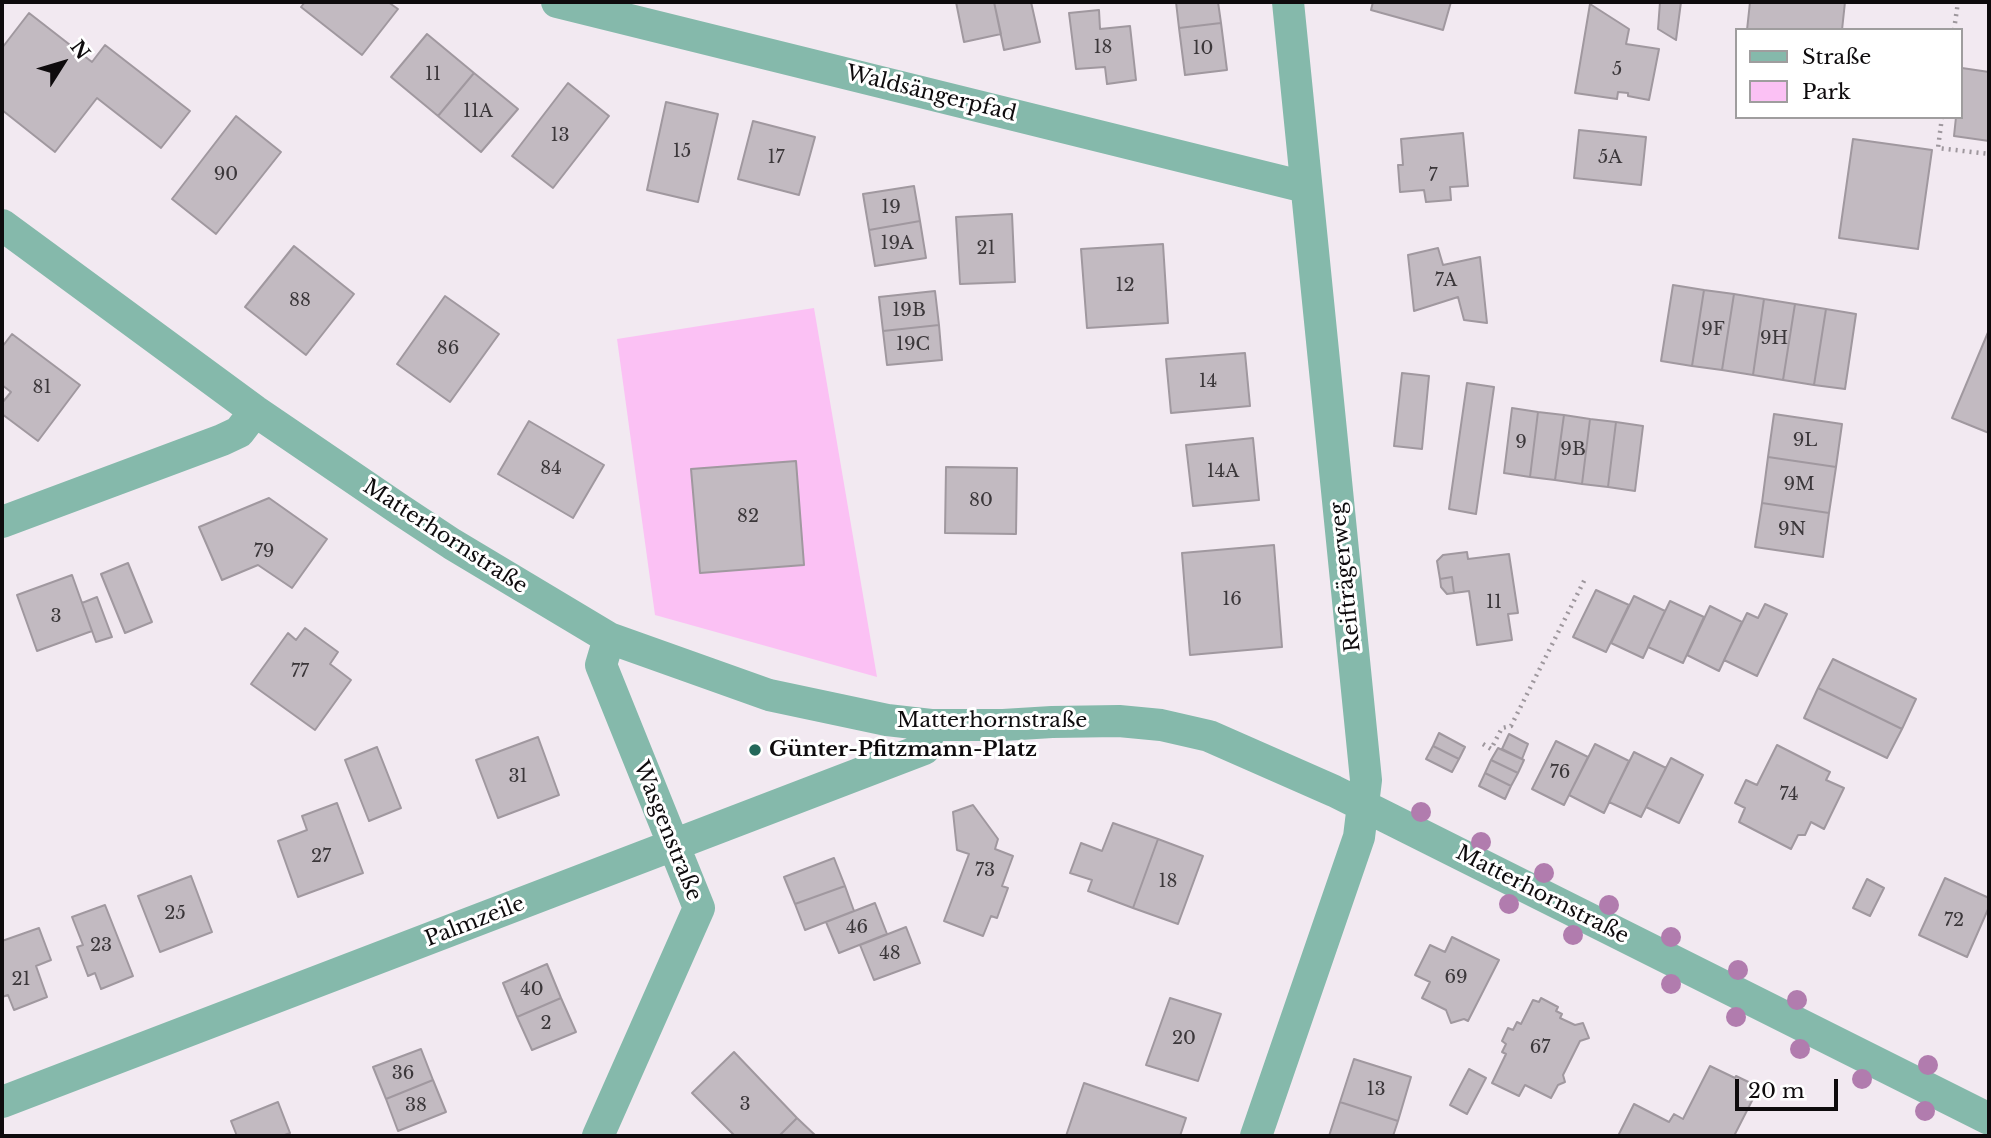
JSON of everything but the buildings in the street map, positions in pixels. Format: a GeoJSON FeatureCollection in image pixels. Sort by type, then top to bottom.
{"type":"FeatureCollection","features":[{"type":"Feature","properties":{"kind":"street","name":"Waldsängerpfad"},"geometry":{"type":"LineString","coordinates":[[557,2],[1305,187]]}},
{"type":"Feature","properties":{"kind":"street","name":"Reifträgerweg"},"geometry":{"type":"LineString","coordinates":[[1256,1136],[1359,837],[1366,780],[1288,2]]}},
{"type":"Feature","properties":{"kind":"street","name":"Matterhornstraße"},"geometry":{"type":"LineString","coordinates":[[2,225],[255,411],[452,544],[609,638],[769,695],[887,720],[931,725],[1119,721],[1161,725],[1209,736],[1363,806],[1989,1119]]}},
{"type":"Feature","properties":{"kind":"street"},"geometry":{"type":"LineString","coordinates":[[2,522],[222,440],[239,432],[255,411]]}},
{"type":"Feature","properties":{"kind":"street","name":"Wasgenstraße"},"geometry":{"type":"LineString","coordinates":[[598,1136],[699,908],[601,665],[609,638]]}},
{"type":"Feature","properties":{"kind":"street","name":"Palmzeile"},"geometry":{"type":"LineString","coordinates":[[2,1102],[924,749],[931,725]]}},
{"type":"Feature","properties":{"kind":"path"},"geometry":{"type":"LineString","coordinates":[[1954,28],[1958,2]]}},
{"type":"Feature","properties":{"kind":"path"},"geometry":{"type":"LineString","coordinates":[[1942,119],[1938,148],[1989,154]]}},
{"type":"Feature","properties":{"kind":"path"},"geometry":{"type":"LineString","coordinates":[[1483,744],[1491,749],[1502,728],[1511,726],[1586,577]]}},
{"type":"Feature","properties":{"kind":"green space"},"geometry":{"type":"Polygon","coordinates":[[[814,308],[877,677],[655,615],[617,339],[814,308]]]}},
{"type":"Feature","properties":{"kind":"place","name":"Günter-Pfitzmann-Platz"},"geometry":{"type":"Point","coordinates":[755,750]}}]}
